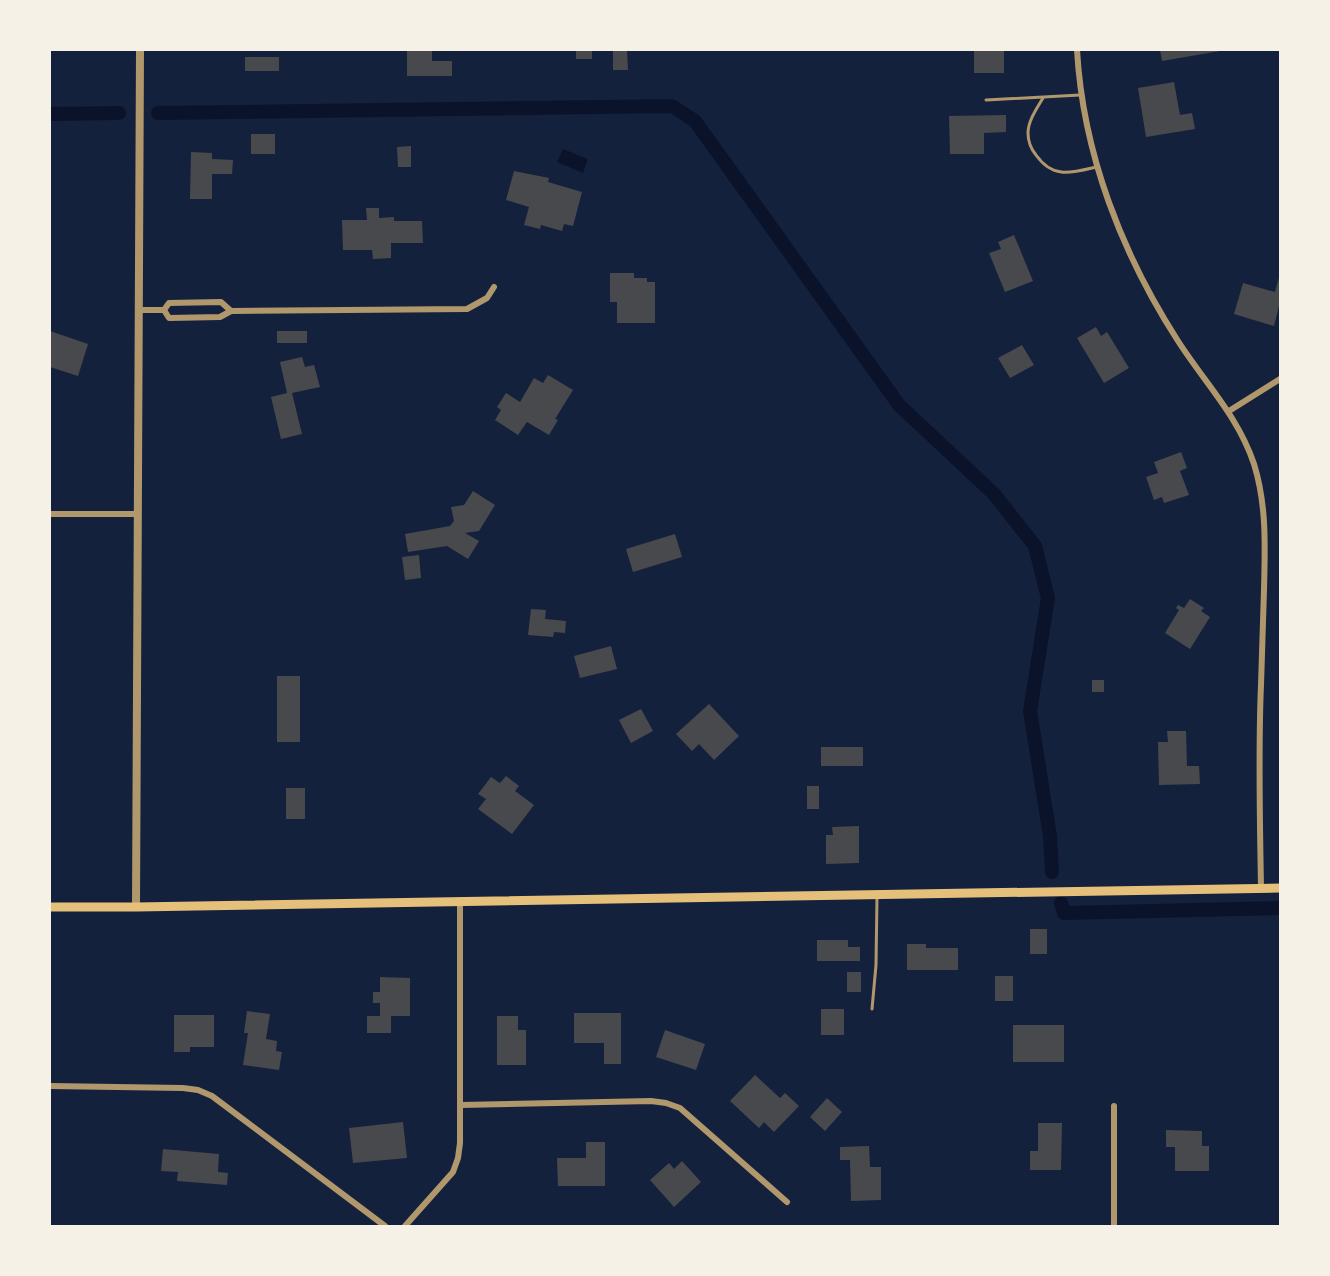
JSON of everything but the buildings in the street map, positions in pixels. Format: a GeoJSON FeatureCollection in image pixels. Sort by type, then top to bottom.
{"type":"FeatureCollection","features":[{"type":"Feature","properties":{"kind":"main road"},"geometry":{"type":"LineString","coordinates":[[50,907],[1281,888]]}},
{"type":"Feature","properties":{"kind":"street"},"geometry":{"type":"LineString","coordinates":[[136,907],[140,50]]}},
{"type":"Feature","properties":{"kind":"street"},"geometry":{"type":"LineString","coordinates":[[1077,50],[1082,94],[1097,166],[1114,219],[1136,268],[1161,314],[1184,350],[1229,411],[1243,437],[1254,464],[1263,501],[1265,521],[1259,736],[1261,889]]}},
{"type":"Feature","properties":{"kind":"street"},"geometry":{"type":"LineString","coordinates":[[164,310],[169,318],[219,316],[231,311],[467,309],[487,298],[494,287]]}},
{"type":"Feature","properties":{"kind":"street"},"geometry":{"type":"LineString","coordinates":[[164,310],[169,303],[221,302],[231,311]]}},
{"type":"Feature","properties":{"kind":"street"},"geometry":{"type":"LineString","coordinates":[[138,310],[164,310]]}},
{"type":"Feature","properties":{"kind":"street"},"geometry":{"type":"LineString","coordinates":[[1229,411],[1281,379]]}},
{"type":"Feature","properties":{"kind":"street"},"geometry":{"type":"LineString","coordinates":[[50,514],[138,514]]}},
{"type":"Feature","properties":{"kind":"street"},"geometry":{"type":"LineString","coordinates":[[405,1227],[453,1172],[458,1158],[460,1143],[460,902]]}},
{"type":"Feature","properties":{"kind":"street"},"geometry":{"type":"LineString","coordinates":[[50,1086],[198,1090],[212,1096],[385,1227]]}},
{"type":"Feature","properties":{"kind":"street"},"geometry":{"type":"LineString","coordinates":[[460,1105],[651,1101],[666,1103],[680,1108],[787,1202]]}},
{"type":"Feature","properties":{"kind":"street"},"geometry":{"type":"LineString","coordinates":[[1114,1106],[1114,1227]]}},
{"type":"Feature","properties":{"kind":"lane"},"geometry":{"type":"LineString","coordinates":[[986,100],[1082,94]]}},
{"type":"Feature","properties":{"kind":"lane"},"geometry":{"type":"LineString","coordinates":[[1042,98],[1028,132],[1030,147],[1045,167],[1055,172],[1076,172],[1097,166]]}},
{"type":"Feature","properties":{"kind":"lane"},"geometry":{"type":"LineString","coordinates":[[872,1009],[876,965],[877,895]]}},
{"type":"Feature","properties":{"kind":"water"},"geometry":{"type":"Polygon","coordinates":[[[563,149],[588,159],[583,173],[557,162],[563,149]]]}},
{"type":"Feature","properties":{"kind":"waterway"},"geometry":{"type":"LineString","coordinates":[[158,113],[672,106],[695,121],[899,405],[994,494],[1035,546],[1048,598],[1030,711],[1050,836],[1052,872]]}},
{"type":"Feature","properties":{"kind":"waterway"},"geometry":{"type":"LineString","coordinates":[[50,114],[119,113]]}},
{"type":"Feature","properties":{"kind":"waterway"},"geometry":{"type":"LineString","coordinates":[[1061,903],[1064,913],[1280,908]]}}]}
